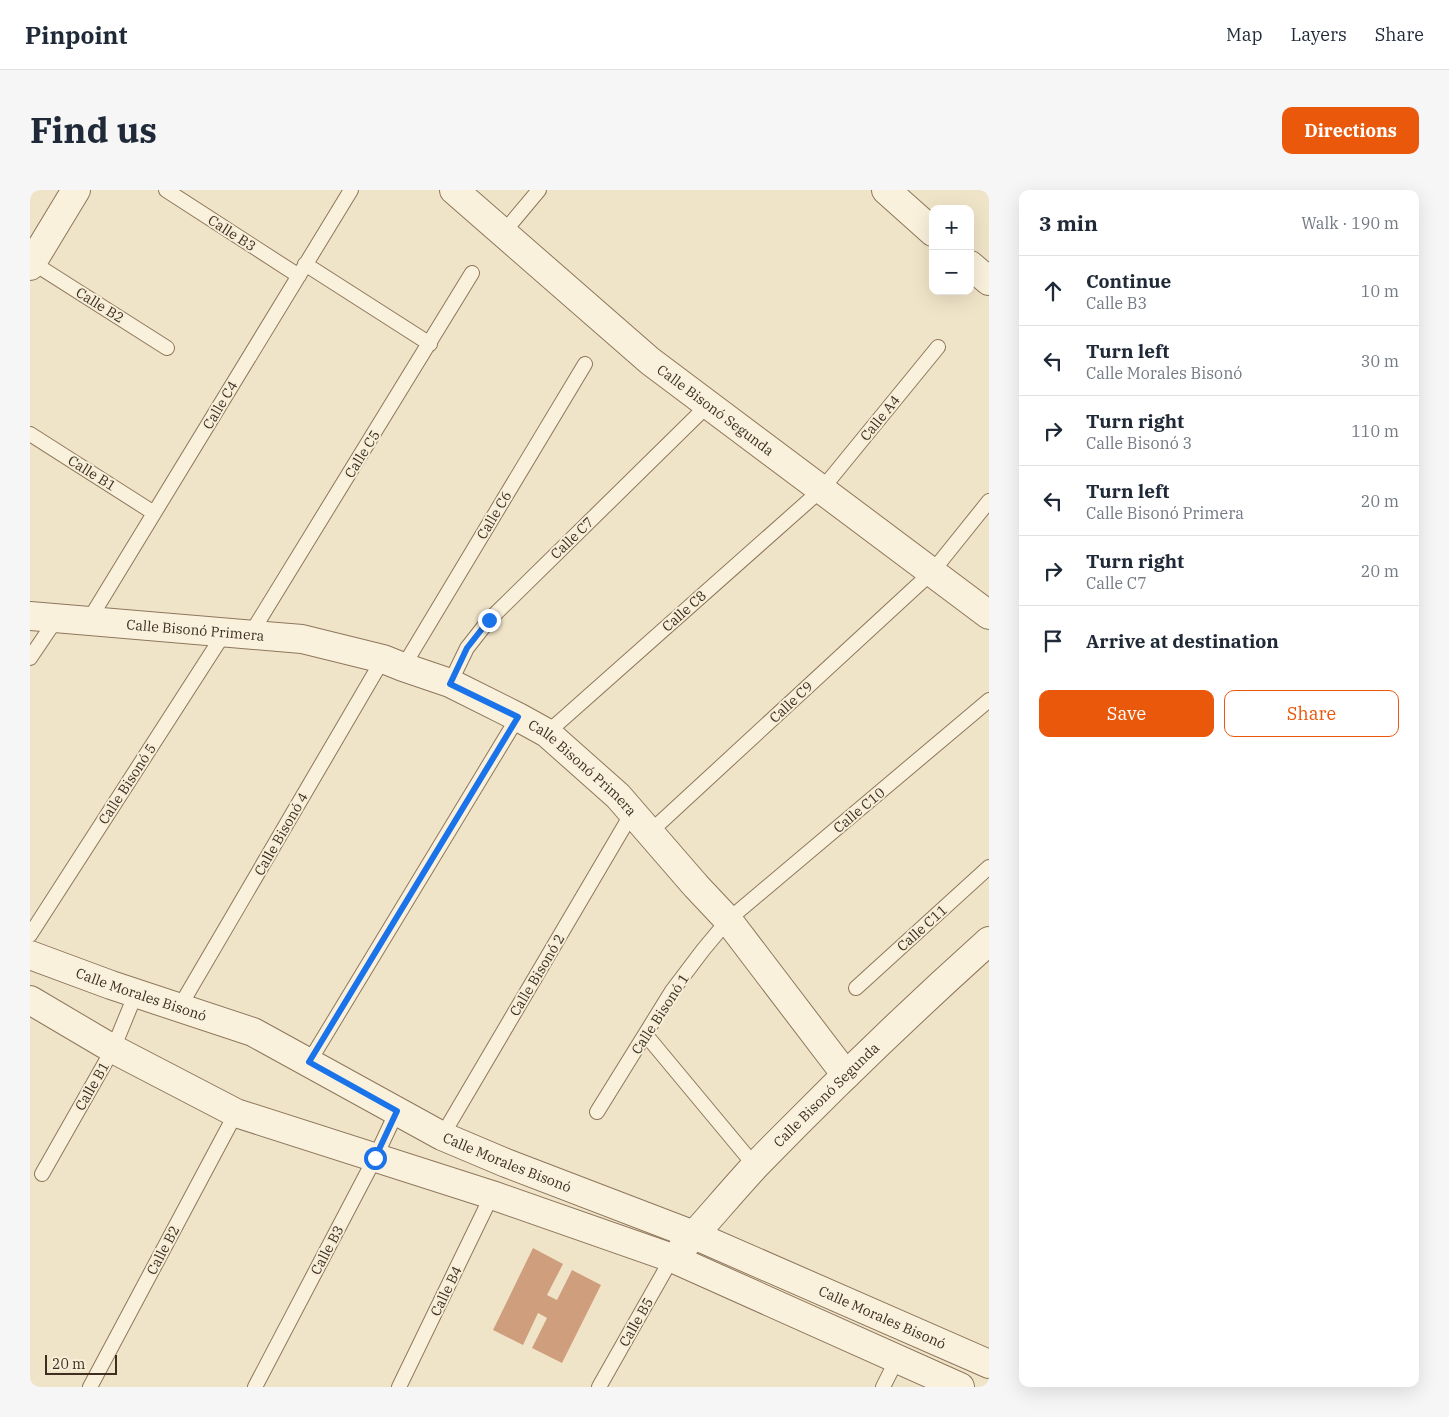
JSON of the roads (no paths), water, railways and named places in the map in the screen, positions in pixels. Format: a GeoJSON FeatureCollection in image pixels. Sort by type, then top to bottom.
{"type":"FeatureCollection","features":[{"type":"Feature","properties":{"kind":"street"},"geometry":{"type":"LineString","coordinates":[[31,263],[76,190]]}},
{"type":"Feature","properties":{"kind":"street","name":"Calle Bisonó Segunda"},"geometry":{"type":"LineString","coordinates":[[454,190],[650,361],[989,615]]}},
{"type":"Feature","properties":{"kind":"street"},"geometry":{"type":"LineString","coordinates":[[886,190],[929,228]]}},
{"type":"Feature","properties":{"kind":"street"},"geometry":{"type":"LineString","coordinates":[[974,268],[989,281]]}},
{"type":"Feature","properties":{"kind":"street","name":"Calle Bisonó Primera"},"geometry":{"type":"LineString","coordinates":[[30,616],[302,639],[393,663],[450,684],[547,733],[618,796],[728,920],[846,1075]]}},
{"type":"Feature","properties":{"kind":"street","name":"Calle Bisonó Segunda"},"geometry":{"type":"LineString","coordinates":[[672,1258],[755,1166],[846,1075],[915,1008],[989,941]]}},
{"type":"Feature","properties":{"kind":"street","name":"Calle Morales Bisonó"},"geometry":{"type":"LineString","coordinates":[[30,955],[136,994],[253,1032],[442,1136],[694,1235],[989,1364]]}},
{"type":"Feature","properties":{"kind":"street"},"geometry":{"type":"LineString","coordinates":[[30,1000],[113,1049],[236,1113],[492,1195],[672,1258],[960,1387]]}},
{"type":"Feature","properties":{"kind":"lane","name":"Calle B3"},"geometry":{"type":"LineString","coordinates":[[166,190],[430,344]]}},
{"type":"Feature","properties":{"kind":"lane","name":"Calle C4"},"geometry":{"type":"LineString","coordinates":[[89,620],[351,190]]}},
{"type":"Feature","properties":{"kind":"lane"},"geometry":{"type":"LineString","coordinates":[[503,233],[539,190]]}},
{"type":"Feature","properties":{"kind":"lane","name":"Calle B2"},"geometry":{"type":"LineString","coordinates":[[31,263],[167,348]]}},
{"type":"Feature","properties":{"kind":"lane","name":"Calle C5"},"geometry":{"type":"LineString","coordinates":[[237,633],[430,344],[472,273]]}},
{"type":"Feature","properties":{"kind":"lane","name":"Calle A4"},"geometry":{"type":"LineString","coordinates":[[822,490],[938,347]]}},
{"type":"Feature","properties":{"kind":"lane","name":"Calle C6"},"geometry":{"type":"LineString","coordinates":[[393,663],[585,364]]}},
{"type":"Feature","properties":{"kind":"lane","name":"Calle C7"},"geometry":{"type":"LineString","coordinates":[[450,684],[467,648],[489,620],[709,404]]}},
{"type":"Feature","properties":{"kind":"lane","name":"Calle B1"},"geometry":{"type":"LineString","coordinates":[[30,434],[154,513]]}},
{"type":"Feature","properties":{"kind":"lane","name":"Calle C8"},"geometry":{"type":"LineString","coordinates":[[547,733],[822,490]]}},
{"type":"Feature","properties":{"kind":"lane","name":"Calle C9"},"geometry":{"type":"LineString","coordinates":[[641,823],[932,572],[989,502]]}},
{"type":"Feature","properties":{"kind":"lane"},"geometry":{"type":"LineString","coordinates":[[30,658],[57,618]]}},
{"type":"Feature","properties":{"kind":"lane","name":"Calle Bisonó 5"},"geometry":{"type":"LineString","coordinates":[[30,935],[237,633]]}},
{"type":"Feature","properties":{"kind":"lane","name":"Calle Bisonó 4"},"geometry":{"type":"LineString","coordinates":[[179,1008],[393,663]]}},
{"type":"Feature","properties":{"kind":"lane","name":"Calle C10"},"geometry":{"type":"LineString","coordinates":[[728,920],[989,700]]}},
{"type":"Feature","properties":{"kind":"lane"},"geometry":{"type":"LineString","coordinates":[[309,1062],[518,717]]}},
{"type":"Feature","properties":{"kind":"lane","name":"Calle Bisonó 2"},"geometry":{"type":"LineString","coordinates":[[442,1136],[641,823]]}},
{"type":"Feature","properties":{"kind":"lane","name":"Calle C11"},"geometry":{"type":"LineString","coordinates":[[856,988],[989,867]]}},
{"type":"Feature","properties":{"kind":"lane","name":"Calle Bisonó 1"},"geometry":{"type":"LineString","coordinates":[[597,1112],[672,991],[728,920]]}},
{"type":"Feature","properties":{"kind":"lane","name":"Calle B1"},"geometry":{"type":"LineString","coordinates":[[42,1174],[113,1049],[136,994]]}},
{"type":"Feature","properties":{"kind":"lane"},"geometry":{"type":"LineString","coordinates":[[646,1035],[755,1166]]}},
{"type":"Feature","properties":{"kind":"lane","name":"Calle B3"},"geometry":{"type":"LineString","coordinates":[[255,1387],[375,1158],[397,1111]]}},
{"type":"Feature","properties":{"kind":"lane","name":"Calle B2"},"geometry":{"type":"LineString","coordinates":[[90,1387],[236,1113]]}},
{"type":"Feature","properties":{"kind":"lane","name":"Calle B4"},"geometry":{"type":"LineString","coordinates":[[399,1387],[492,1195]]}},
{"type":"Feature","properties":{"kind":"lane","name":"Calle B5"},"geometry":{"type":"LineString","coordinates":[[599,1387],[672,1258]]}},
{"type":"Feature","properties":{"kind":"lane"},"geometry":{"type":"LineString","coordinates":[[883,1387],[897,1359]]}}]}
